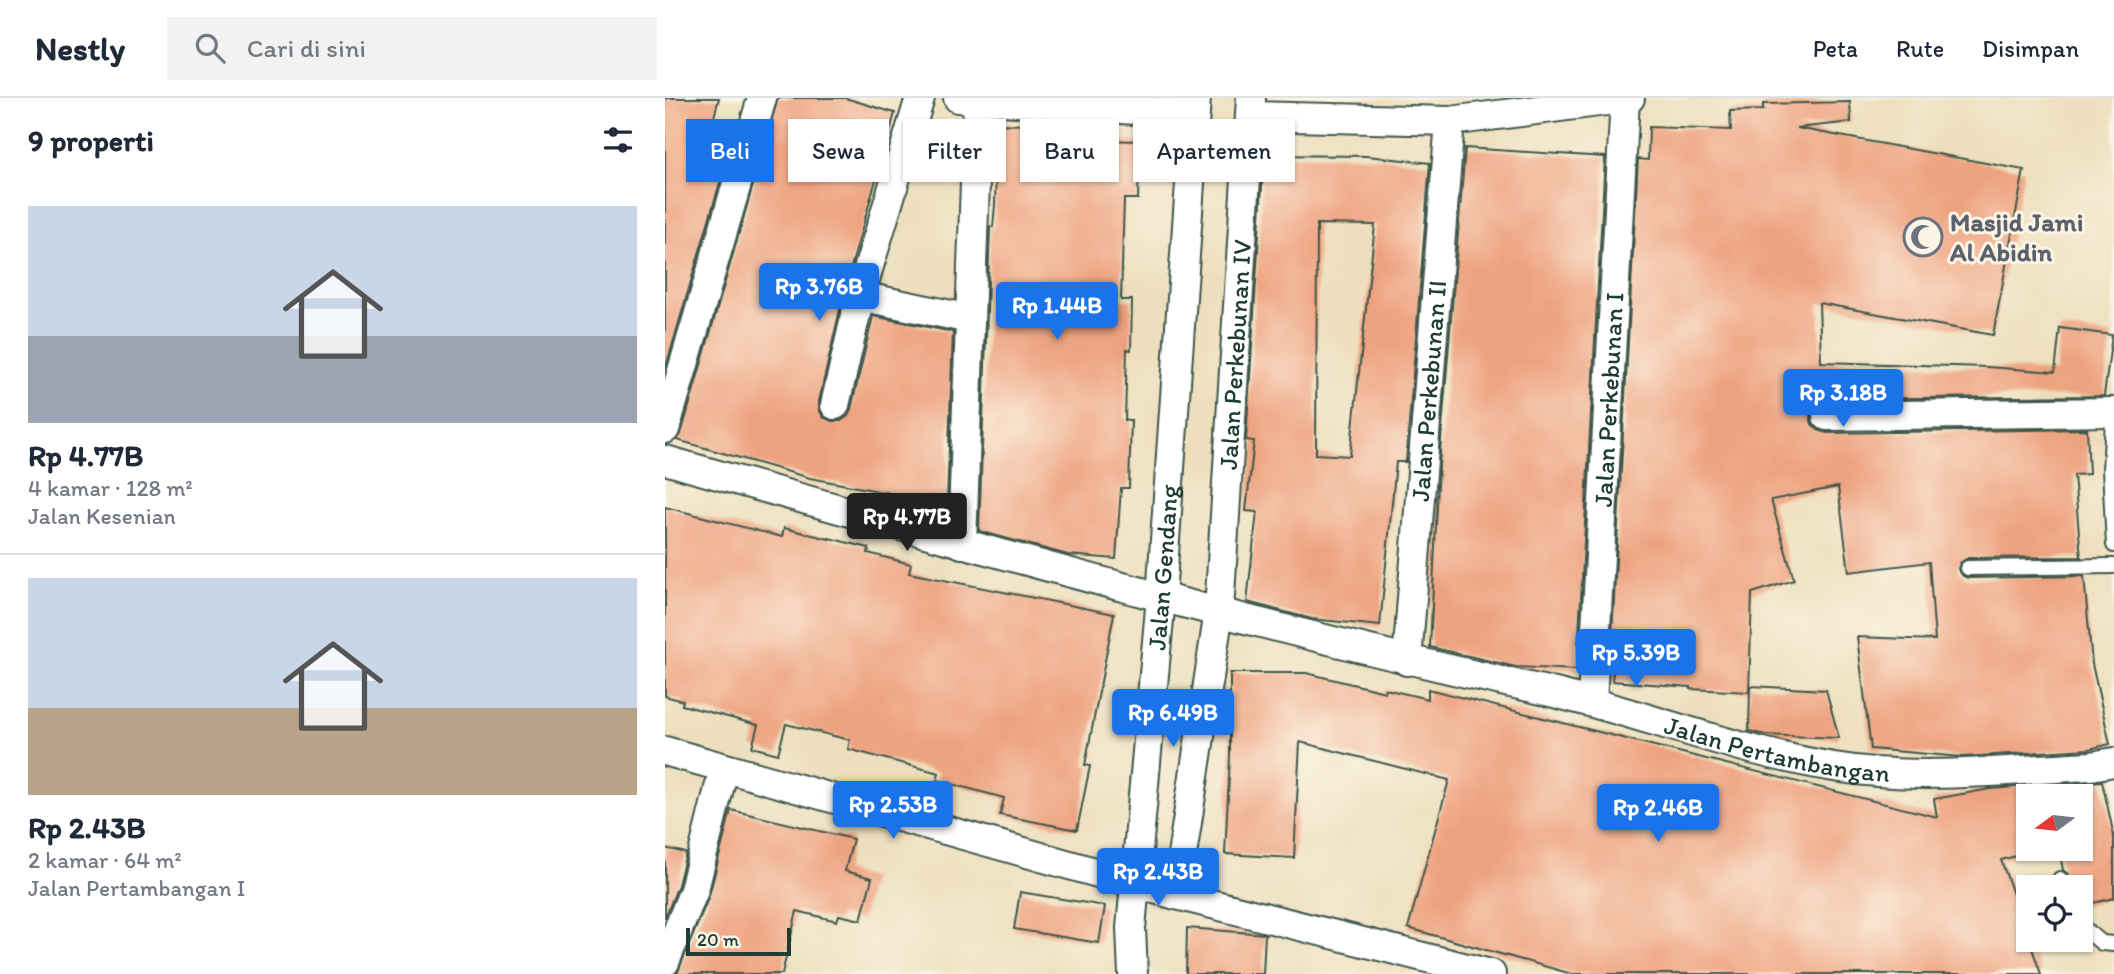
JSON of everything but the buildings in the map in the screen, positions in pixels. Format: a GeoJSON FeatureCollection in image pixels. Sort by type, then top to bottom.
{"type":"FeatureCollection","features":[{"type":"Feature","properties":{"kind":"street"},"geometry":{"type":"LineString","coordinates":[[665,429],[762,98]]}},
{"type":"Feature","properties":{"kind":"street"},"geometry":{"type":"LineString","coordinates":[[835,405],[860,296],[920,98]]}},
{"type":"Feature","properties":{"kind":"street"},"geometry":{"type":"LineString","coordinates":[[962,544],[970,319],[968,99],[1195,106]]}},
{"type":"Feature","properties":{"kind":"street"},"geometry":{"type":"LineString","coordinates":[[1250,107],[1450,121],[1627,99]]}},
{"type":"Feature","properties":{"kind":"street","name":"Jalan Perkebunan I"},"geometry":{"type":"LineString","coordinates":[[1592,702],[1627,99]]}},
{"type":"Feature","properties":{"kind":"street","name":"Jalan Gendang"},"geometry":{"type":"LineString","coordinates":[[1133,974],[1135,883],[1161,597],[1195,106]]}},
{"type":"Feature","properties":{"kind":"street","name":"Jalan Perkebunan IV"},"geometry":{"type":"LineString","coordinates":[[1219,611],[1250,107]]}},
{"type":"Feature","properties":{"kind":"street","name":"Jalan Perkebunan II"},"geometry":{"type":"LineString","coordinates":[[1408,661],[1450,121]]}},
{"type":"Feature","properties":{"kind":"street"},"geometry":{"type":"LineString","coordinates":[[860,296],[970,319]]}},
{"type":"Feature","properties":{"kind":"street"},"geometry":{"type":"LineString","coordinates":[[1827,416],[2113,409]]}},
{"type":"Feature","properties":{"kind":"street","name":"Jalan Pertambangan"},"geometry":{"type":"LineString","coordinates":[[665,460],[1161,597],[1408,661],[1592,702],[1753,750],[1835,768],[1919,775],[2091,766],[2114,762]]}},
{"type":"Feature","properties":{"kind":"street"},"geometry":{"type":"LineString","coordinates":[[1176,895],[1219,611]]}},
{"type":"Feature","properties":{"kind":"street"},"geometry":{"type":"LineString","coordinates":[[665,751],[1176,895],[1491,974]]}},
{"type":"Feature","properties":{"kind":"street"},"geometry":{"type":"LineString","coordinates":[[665,962],[694,890],[724,768]]}},
{"type":"Feature","properties":{"kind":"lane"},"geometry":{"type":"LineString","coordinates":[[2113,409],[2110,469],[2114,545]]}},
{"type":"Feature","properties":{"kind":"lane"},"geometry":{"type":"LineString","coordinates":[[1968,568],[2114,566]]}},
{"type":"Feature","properties":{"kind":"lane"},"geometry":{"type":"LineString","coordinates":[[2093,936],[2102,943],[2114,944]]}},
{"type":"Feature","properties":{"kind":"place","name":"Masjid Jami Al Abidin"},"geometry":{"type":"Point","coordinates":[1923,237]}}]}
